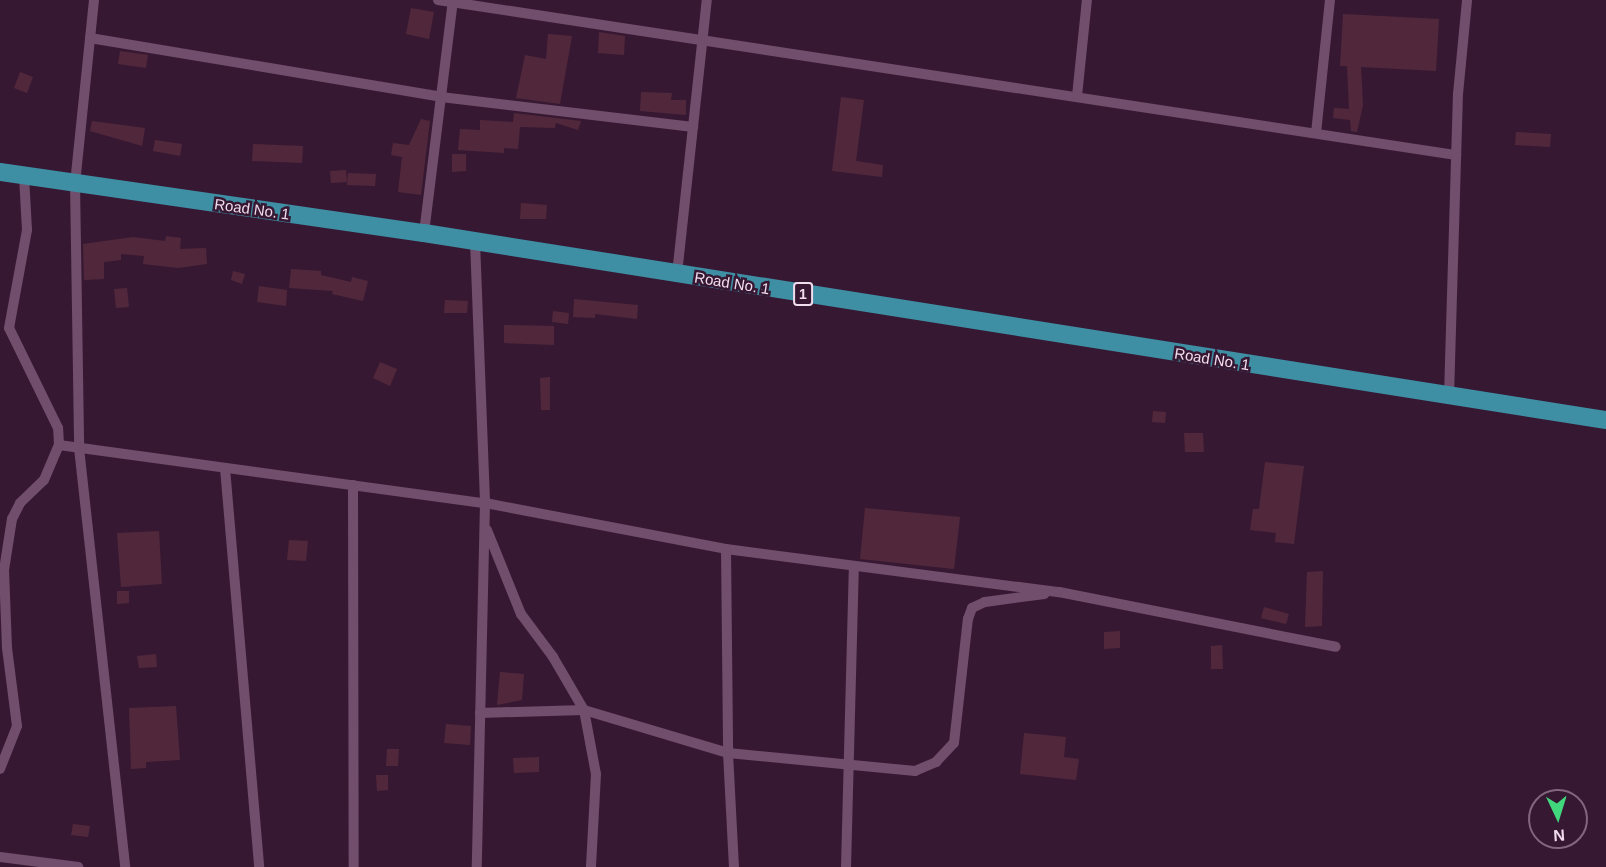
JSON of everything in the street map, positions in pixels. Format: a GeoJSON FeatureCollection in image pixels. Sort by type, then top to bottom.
{"type":"FeatureCollection","features":[{"type":"Feature","properties":{"kind":"highway","name":"Road No. 1"},"geometry":{"type":"LineString","coordinates":[[0,172],[424,233],[1606,420]]}},
{"type":"Feature","properties":{"kind":"street"},"geometry":{"type":"LineString","coordinates":[[94,0],[75,183],[79,448],[125,867]]}},
{"type":"Feature","properties":{"kind":"street"},"geometry":{"type":"LineString","coordinates":[[438,0],[1456,155]]}},
{"type":"Feature","properties":{"kind":"street"},"geometry":{"type":"LineString","coordinates":[[678,274],[707,0]]}},
{"type":"Feature","properties":{"kind":"street"},"geometry":{"type":"LineString","coordinates":[[1077,96],[1088,0]]}},
{"type":"Feature","properties":{"kind":"street"},"geometry":{"type":"LineString","coordinates":[[1316,133],[1330,0]]}},
{"type":"Feature","properties":{"kind":"street"},"geometry":{"type":"LineString","coordinates":[[1449,396],[1456,155],[1467,0]]}},
{"type":"Feature","properties":{"kind":"street"},"geometry":{"type":"LineString","coordinates":[[424,233],[453,1]]}},
{"type":"Feature","properties":{"kind":"street"},"geometry":{"type":"LineString","coordinates":[[90,38],[441,97],[693,127]]}},
{"type":"Feature","properties":{"kind":"street"},"geometry":{"type":"LineString","coordinates":[[0,769],[17,726],[6,648],[4,570],[12,519],[20,503],[44,480],[60,445],[58,428],[9,328],[27,230],[24,176]]}},
{"type":"Feature","properties":{"kind":"street"},"geometry":{"type":"LineString","coordinates":[[475,242],[485,503],[477,867]]}},
{"type":"Feature","properties":{"kind":"street"},"geometry":{"type":"LineString","coordinates":[[60,445],[485,503],[726,549],[1059,592],[1336,647]]}},
{"type":"Feature","properties":{"kind":"street"},"geometry":{"type":"LineString","coordinates":[[225,468],[259,867]]}},
{"type":"Feature","properties":{"kind":"street"},"geometry":{"type":"LineString","coordinates":[[353,485],[354,867]]}},
{"type":"Feature","properties":{"kind":"street"},"geometry":{"type":"LineString","coordinates":[[485,524],[520,614],[553,657],[584,710],[596,774],[591,867]]}},
{"type":"Feature","properties":{"kind":"street"},"geometry":{"type":"LineString","coordinates":[[726,549],[728,753],[734,867]]}},
{"type":"Feature","properties":{"kind":"street"},"geometry":{"type":"LineString","coordinates":[[846,867],[846,763],[854,566]]}},
{"type":"Feature","properties":{"kind":"street"},"geometry":{"type":"LineString","coordinates":[[480,713],[584,710],[728,753],[915,771],[936,762],[954,743],[968,619],[972,608],[985,602],[1059,592]]}},
{"type":"Feature","properties":{"kind":"street"},"geometry":{"type":"LineString","coordinates":[[0,857],[78,867]]}},
{"type":"Feature","properties":{"kind":"building"},"geometry":{"type":"Polygon","coordinates":[[[411,8],[434,12],[429,39],[406,34],[411,8]]]}},
{"type":"Feature","properties":{"kind":"building"},"geometry":{"type":"Polygon","coordinates":[[[1343,14],[1439,19],[1436,71],[1361,67],[1363,105],[1357,132],[1351,131],[1350,120],[1333,118],[1334,108],[1349,109],[1347,66],[1340,66],[1343,14]]]}},
{"type":"Feature","properties":{"kind":"building"},"geometry":{"type":"Polygon","coordinates":[[[599,32],[625,36],[624,55],[598,53],[599,32]]]}},
{"type":"Feature","properties":{"kind":"building"},"geometry":{"type":"Polygon","coordinates":[[[548,34],[572,36],[560,104],[516,98],[525,55],[546,59],[548,34]]]}},
{"type":"Feature","properties":{"kind":"building"},"geometry":{"type":"Polygon","coordinates":[[[120,51],[148,55],[146,68],[118,64],[120,51]]]}},
{"type":"Feature","properties":{"kind":"building"},"geometry":{"type":"Polygon","coordinates":[[[20,72],[33,77],[27,93],[14,88],[20,72]]]}},
{"type":"Feature","properties":{"kind":"building"},"geometry":{"type":"Polygon","coordinates":[[[641,92],[672,93],[671,100],[686,100],[686,115],[640,111],[641,92]]]}},
{"type":"Feature","properties":{"kind":"building"},"geometry":{"type":"Polygon","coordinates":[[[841,97],[864,100],[856,161],[883,165],[882,177],[832,171],[841,97]]]}},
{"type":"Feature","properties":{"kind":"building"},"geometry":{"type":"Polygon","coordinates":[[[514,113],[581,121],[578,130],[556,123],[555,128],[520,127],[518,149],[504,148],[504,153],[458,150],[460,129],[480,130],[480,120],[513,122],[514,113]]]}},
{"type":"Feature","properties":{"kind":"building"},"geometry":{"type":"Polygon","coordinates":[[[421,119],[430,121],[421,195],[398,192],[402,157],[391,155],[393,143],[409,145],[421,119]]]}},
{"type":"Feature","properties":{"kind":"building"},"geometry":{"type":"Polygon","coordinates":[[[92,121],[145,128],[142,146],[90,131],[92,121]]]}},
{"type":"Feature","properties":{"kind":"building"},"geometry":{"type":"Polygon","coordinates":[[[1516,132],[1551,134],[1550,147],[1515,145],[1516,132]]]}},
{"type":"Feature","properties":{"kind":"building"},"geometry":{"type":"Polygon","coordinates":[[[155,140],[182,144],[180,156],[153,151],[155,140]]]}},
{"type":"Feature","properties":{"kind":"building"},"geometry":{"type":"Polygon","coordinates":[[[253,144],[303,146],[302,163],[252,161],[253,144]]]}},
{"type":"Feature","properties":{"kind":"building"},"geometry":{"type":"Polygon","coordinates":[[[452,154],[466,154],[466,171],[452,172],[452,154]]]}},
{"type":"Feature","properties":{"kind":"building"},"geometry":{"type":"Polygon","coordinates":[[[346,170],[347,182],[331,183],[330,171],[346,170]]]}},
{"type":"Feature","properties":{"kind":"building"},"geometry":{"type":"Polygon","coordinates":[[[348,173],[376,174],[375,186],[347,185],[348,173]]]}},
{"type":"Feature","properties":{"kind":"building"},"geometry":{"type":"Polygon","coordinates":[[[521,203],[547,205],[546,219],[520,219],[521,203]]]}},
{"type":"Feature","properties":{"kind":"building"},"geometry":{"type":"Polygon","coordinates":[[[166,236],[181,238],[180,249],[206,248],[207,264],[178,268],[143,264],[144,256],[121,254],[121,260],[104,262],[104,279],[84,280],[83,244],[133,237],[165,241],[166,236]]]}},
{"type":"Feature","properties":{"kind":"building"},"geometry":{"type":"Polygon","coordinates":[[[291,269],[321,271],[321,275],[351,282],[352,277],[368,281],[363,301],[332,294],[333,291],[289,288],[291,269]]]}},
{"type":"Feature","properties":{"kind":"building"},"geometry":{"type":"Polygon","coordinates":[[[233,271],[245,274],[242,284],[231,280],[233,271]]]}},
{"type":"Feature","properties":{"kind":"building"},"geometry":{"type":"Polygon","coordinates":[[[259,286],[287,290],[286,306],[257,302],[259,286]]]}},
{"type":"Feature","properties":{"kind":"building"},"geometry":{"type":"Polygon","coordinates":[[[127,288],[129,307],[116,308],[114,289],[127,288]]]}},
{"type":"Feature","properties":{"kind":"building"},"geometry":{"type":"Polygon","coordinates":[[[574,299],[638,305],[637,319],[595,314],[595,318],[573,317],[574,299]]]}},
{"type":"Feature","properties":{"kind":"building"},"geometry":{"type":"Polygon","coordinates":[[[445,300],[468,301],[467,313],[444,313],[445,300]]]}},
{"type":"Feature","properties":{"kind":"building"},"geometry":{"type":"Polygon","coordinates":[[[553,311],[569,313],[568,324],[552,322],[553,311]]]}},
{"type":"Feature","properties":{"kind":"building"},"geometry":{"type":"Polygon","coordinates":[[[504,325],[554,326],[554,345],[504,343],[504,325]]]}},
{"type":"Feature","properties":{"kind":"building"},"geometry":{"type":"Polygon","coordinates":[[[380,362],[397,369],[390,386],[373,378],[380,362]]]}},
{"type":"Feature","properties":{"kind":"building"},"geometry":{"type":"Polygon","coordinates":[[[550,377],[550,410],[541,410],[540,378],[550,377]]]}},
{"type":"Feature","properties":{"kind":"building"},"geometry":{"type":"Polygon","coordinates":[[[1153,411],[1166,412],[1165,423],[1152,422],[1153,411]]]}},
{"type":"Feature","properties":{"kind":"building"},"geometry":{"type":"Polygon","coordinates":[[[1184,433],[1203,433],[1204,452],[1185,452],[1184,433]]]}},
{"type":"Feature","properties":{"kind":"building"},"geometry":{"type":"Polygon","coordinates":[[[1265,462],[1304,466],[1294,544],[1275,542],[1276,533],[1250,530],[1253,509],[1259,509],[1265,462]]]}},
{"type":"Feature","properties":{"kind":"building"},"geometry":{"type":"Polygon","coordinates":[[[865,508],[960,517],[954,569],[860,559],[865,508]]]}},
{"type":"Feature","properties":{"kind":"building"},"geometry":{"type":"Polygon","coordinates":[[[159,531],[162,584],[121,587],[117,533],[159,531]]]}},
{"type":"Feature","properties":{"kind":"building"},"geometry":{"type":"Polygon","coordinates":[[[289,540],[308,541],[306,561],[287,560],[289,540]]]}},
{"type":"Feature","properties":{"kind":"building"},"geometry":{"type":"Polygon","coordinates":[[[1323,571],[1322,626],[1305,627],[1307,572],[1323,571]]]}},
{"type":"Feature","properties":{"kind":"building"},"geometry":{"type":"Polygon","coordinates":[[[117,591],[129,591],[129,603],[117,604],[117,591]]]}},
{"type":"Feature","properties":{"kind":"building"},"geometry":{"type":"Polygon","coordinates":[[[1264,607],[1289,614],[1286,624],[1261,618],[1264,607]]]}},
{"type":"Feature","properties":{"kind":"building"},"geometry":{"type":"Polygon","coordinates":[[[1120,631],[1120,648],[1104,649],[1104,632],[1120,631]]]}},
{"type":"Feature","properties":{"kind":"building"},"geometry":{"type":"Polygon","coordinates":[[[1222,645],[1223,669],[1211,669],[1211,646],[1222,645]]]}},
{"type":"Feature","properties":{"kind":"building"},"geometry":{"type":"Polygon","coordinates":[[[156,654],[157,667],[139,668],[137,656],[156,654]]]}},
{"type":"Feature","properties":{"kind":"building"},"geometry":{"type":"Polygon","coordinates":[[[500,672],[524,674],[522,700],[497,705],[500,672]]]}},
{"type":"Feature","properties":{"kind":"building"},"geometry":{"type":"Polygon","coordinates":[[[176,706],[180,760],[146,762],[146,768],[131,769],[129,708],[176,706]]]}},
{"type":"Feature","properties":{"kind":"building"},"geometry":{"type":"Polygon","coordinates":[[[446,724],[471,726],[470,745],[444,743],[446,724]]]}},
{"type":"Feature","properties":{"kind":"building"},"geometry":{"type":"Polygon","coordinates":[[[1024,733],[1066,737],[1064,757],[1079,759],[1076,780],[1020,774],[1024,733]]]}},
{"type":"Feature","properties":{"kind":"building"},"geometry":{"type":"Polygon","coordinates":[[[387,749],[399,749],[398,766],[386,766],[387,749]]]}},
{"type":"Feature","properties":{"kind":"building"},"geometry":{"type":"Polygon","coordinates":[[[539,757],[539,772],[514,773],[513,758],[539,757]]]}},
{"type":"Feature","properties":{"kind":"building"},"geometry":{"type":"Polygon","coordinates":[[[376,775],[388,775],[388,790],[377,791],[376,775]]]}},
{"type":"Feature","properties":{"kind":"building"},"geometry":{"type":"Polygon","coordinates":[[[73,824],[90,826],[88,837],[71,835],[73,824]]]}}]}
